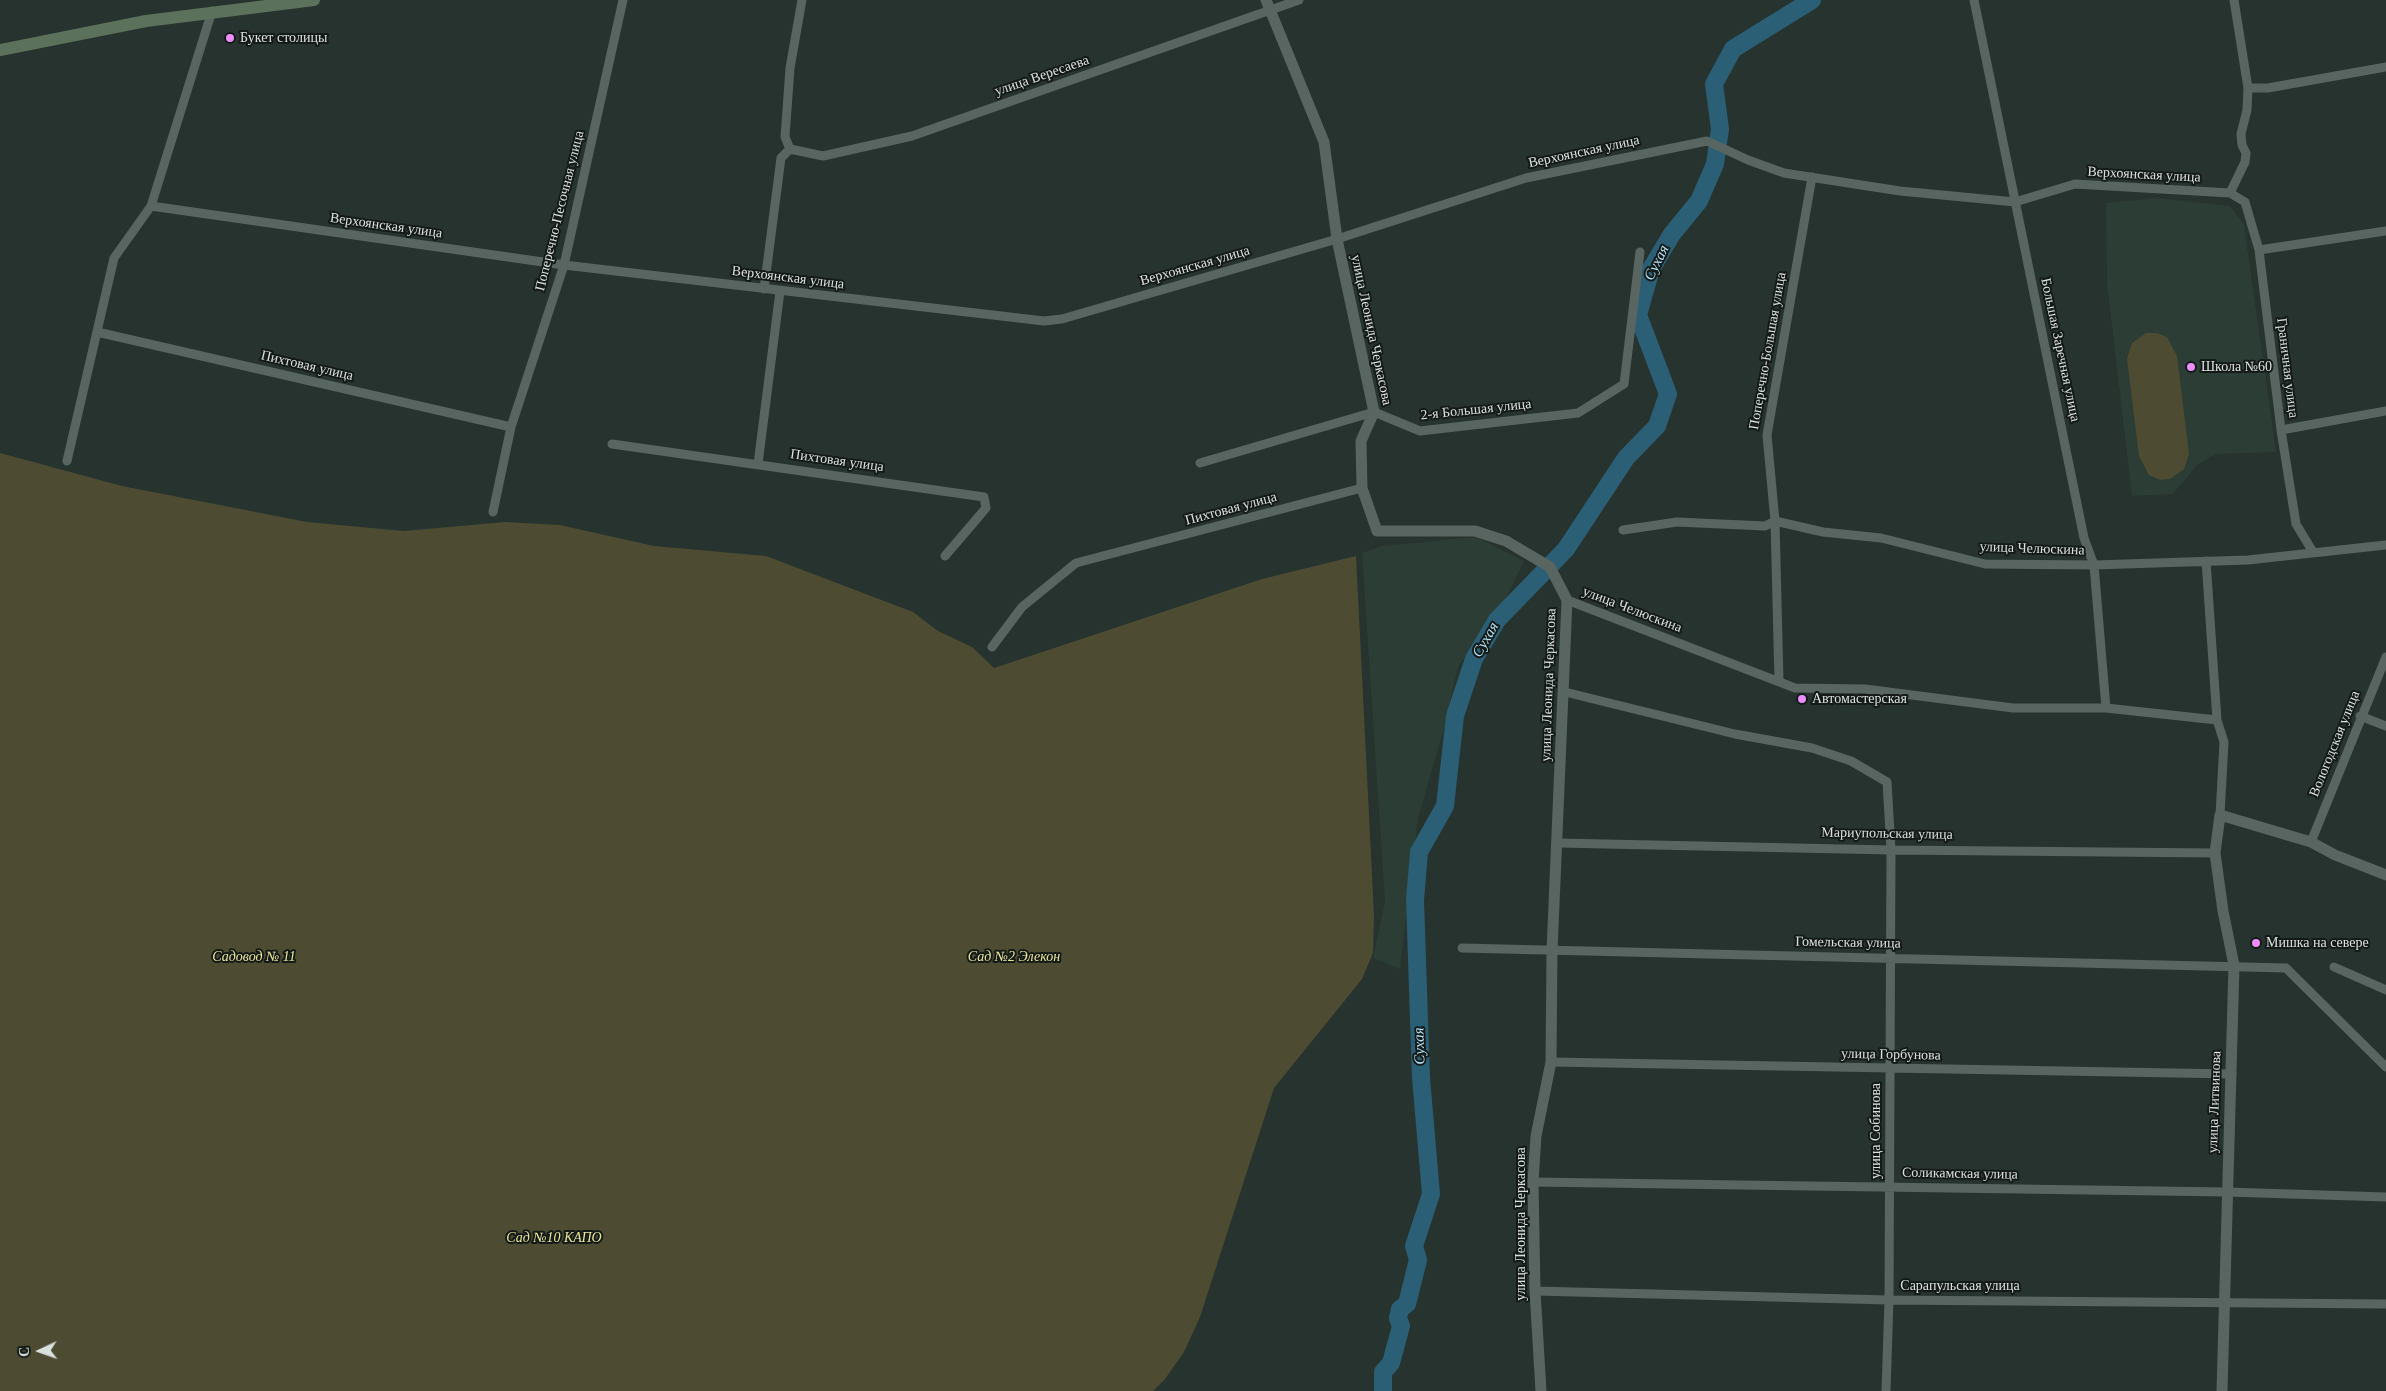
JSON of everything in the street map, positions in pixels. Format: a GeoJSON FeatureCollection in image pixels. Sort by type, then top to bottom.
{"type":"FeatureCollection","features":[{"type":"Feature","properties":{"kind":"main road"},"geometry":{"type":"LineString","coordinates":[[0,50],[146,21],[212,11],[314,0]]}},
{"type":"Feature","properties":{"kind":"street","name":"Поперечно-Песочная улица"},"geometry":{"type":"LineString","coordinates":[[493,512],[511,427],[564,265],[622,0]]}},
{"type":"Feature","properties":{"kind":"street"},"geometry":{"type":"LineString","coordinates":[[764,289],[781,158],[790,149],[785,136],[790,68],[802,0]]}},
{"type":"Feature","properties":{"kind":"street","name":"улица Вересаева"},"geometry":{"type":"LineString","coordinates":[[790,149],[823,156],[912,136],[1267,5],[1299,0]]}},
{"type":"Feature","properties":{"kind":"street","name":"Большая Заречная улица"},"geometry":{"type":"LineString","coordinates":[[1974,0],[2084,538],[2094,565],[2106,708]]}},
{"type":"Feature","properties":{"kind":"street"},"geometry":{"type":"LineString","coordinates":[[2230,193],[2245,162],[2246,153],[2242,145],[2241,134],[2248,88],[2234,0]]}},
{"type":"Feature","properties":{"kind":"street","name":"улица Леонида Черкасова"},"geometry":{"type":"LineString","coordinates":[[1267,5],[1324,142],[1337,239],[1374,412],[1361,441],[1362,488],[1377,531],[1475,531],[1506,541],[1550,567],[1567,600],[1565,692],[1552,951],[1551,1062],[1536,1136],[1533,1182],[1534,1291],[1542,1391]]}},
{"type":"Feature","properties":{"kind":"street"},"geometry":{"type":"LineString","coordinates":[[66,461],[114,258],[151,206],[212,11]]}},
{"type":"Feature","properties":{"kind":"street"},"geometry":{"type":"LineString","coordinates":[[2248,88],[2268,88],[2386,67]]}},
{"type":"Feature","properties":{"kind":"street","name":"Верхоянская улица"},"geometry":{"type":"LineString","coordinates":[[151,206],[564,265],[1044,322],[1062,319],[1337,239],[1526,178],[1707,141],[1784,172],[1900,191],[2015,202],[2075,184],[2230,193]]}},
{"type":"Feature","properties":{"kind":"street","name":"Поперечно-Большая улица"},"geometry":{"type":"LineString","coordinates":[[1779,682],[1775,521],[1767,435],[1812,177]]}},
{"type":"Feature","properties":{"kind":"street","name":"Граничная улица"},"geometry":{"type":"LineString","coordinates":[[2230,193],[2245,202],[2259,250],[2281,430],[2296,524],[2313,552]]}},
{"type":"Feature","properties":{"kind":"street"},"geometry":{"type":"LineString","coordinates":[[2259,250],[2386,231]]}},
{"type":"Feature","properties":{"kind":"street","name":"2-я Большая улица"},"geometry":{"type":"LineString","coordinates":[[1374,412],[1420,431],[1578,413],[1624,384],[1640,252]]}},
{"type":"Feature","properties":{"kind":"street"},"geometry":{"type":"LineString","coordinates":[[758,464],[780,291]]}},
{"type":"Feature","properties":{"kind":"street","name":"Пихтовая улица"},"geometry":{"type":"LineString","coordinates":[[97,332],[511,427]]}},
{"type":"Feature","properties":{"kind":"street"},"geometry":{"type":"LineString","coordinates":[[2281,430],[2386,411]]}},
{"type":"Feature","properties":{"kind":"street"},"geometry":{"type":"LineString","coordinates":[[1200,463],[1374,412]]}},
{"type":"Feature","properties":{"kind":"street","name":"Пихтовая улица"},"geometry":{"type":"LineString","coordinates":[[612,444],[984,497],[986,508],[945,556]]}},
{"type":"Feature","properties":{"kind":"street","name":"Пихтовая улица"},"geometry":{"type":"LineString","coordinates":[[992,647],[1022,607],[1076,563],[1362,488]]}},
{"type":"Feature","properties":{"kind":"street","name":"улица Челюскина"},"geometry":{"type":"LineString","coordinates":[[1622,530],[1677,522],[1765,526],[1775,521],[1823,532],[1881,538],[1984,564],[2094,565],[2248,560],[2386,545]]}},
{"type":"Feature","properties":{"kind":"street"},"geometry":{"type":"LineString","coordinates":[[2206,561],[2217,720],[2224,742],[2220,815],[2311,842],[2335,855],[2386,875]]}},
{"type":"Feature","properties":{"kind":"street","name":"улица Челюскина"},"geometry":{"type":"LineString","coordinates":[[1567,600],[1795,688],[1865,689],[2013,708],[2106,708],[2217,720]]}},
{"type":"Feature","properties":{"kind":"street","name":"Вологодская улица"},"geometry":{"type":"LineString","coordinates":[[2311,842],[2360,716],[2386,657]]}},
{"type":"Feature","properties":{"kind":"street","name":"улица Собинова"},"geometry":{"type":"LineString","coordinates":[[1565,692],[1735,734],[1812,748],[1851,761],[1887,782],[1891,850],[1889,1300],[1886,1391]]}},
{"type":"Feature","properties":{"kind":"street"},"geometry":{"type":"LineString","coordinates":[[2360,716],[2386,726]]}},
{"type":"Feature","properties":{"kind":"street","name":"улица Литвинова"},"geometry":{"type":"LineString","coordinates":[[2220,815],[2215,853],[2223,911],[2234,965],[2222,1391]]}},
{"type":"Feature","properties":{"kind":"street","name":"Мариупольская улица"},"geometry":{"type":"LineString","coordinates":[[1558,843],[1891,850],[2215,853]]}},
{"type":"Feature","properties":{"kind":"street","name":"Гомельская улица"},"geometry":{"type":"LineString","coordinates":[[1462,948],[2234,965],[2286,968],[2386,1067]]}},
{"type":"Feature","properties":{"kind":"street"},"geometry":{"type":"LineString","coordinates":[[2334,967],[2386,990]]}},
{"type":"Feature","properties":{"kind":"street","name":"улица Горбунова"},"geometry":{"type":"LineString","coordinates":[[1551,1062],[2232,1074]]}},
{"type":"Feature","properties":{"kind":"street","name":"Соликамская улица"},"geometry":{"type":"LineString","coordinates":[[1533,1182],[2227,1192],[2386,1197]]}},
{"type":"Feature","properties":{"kind":"street","name":"Сарапульская улица"},"geometry":{"type":"LineString","coordinates":[[1534,1291],[1889,1300],[2224,1301],[2386,1304]]}},
{"type":"Feature","properties":{"kind":"shaded area","name":"Школа №60"},"geometry":{"type":"Polygon","coordinates":[[[2156,198],[2230,206],[2244,225],[2276,452],[2216,454],[2197,465],[2173,494],[2132,496],[2107,283],[2106,203],[2156,198]]]}},
{"type":"Feature","properties":{"kind":"shaded area"},"geometry":{"type":"Polygon","coordinates":[[[1476,537],[1524,561],[1504,602],[1458,667],[1444,728],[1418,818],[1400,969],[1373,958],[1385,902],[1362,553],[1382,546],[1476,537]]]}},
{"type":"Feature","properties":{"kind":"green space"},"geometry":{"type":"Polygon","coordinates":[[[2146,333],[2157,333],[2167,337],[2177,356],[2189,454],[2184,469],[2170,479],[2160,480],[2149,475],[2139,456],[2127,359],[2132,343],[2146,333]]]}},
{"type":"Feature","properties":{"kind":"green space"},"geometry":{"type":"Polygon","coordinates":[[[0,453],[122,486],[307,522],[404,531],[505,522],[560,525],[654,546],[766,556],[913,612],[938,631],[972,647],[994,668],[1262,579],[1356,556],[1374,915],[1373,953],[1362,979],[1274,1088],[1200,1317],[1184,1352],[1165,1379],[1153,1391],[0,1391],[0,453]]]}},
{"type":"Feature","properties":{"kind":"waterway","name":"Сухая"},"geometry":{"type":"LineString","coordinates":[[1383,1391],[1383,1372],[1391,1363],[1401,1326],[1398,1318],[1400,1309],[1407,1304],[1418,1260],[1414,1246],[1431,1194],[1421,1078],[1415,900],[1419,852],[1445,806],[1455,716],[1474,659],[1497,620],[1566,549],[1626,458],[1657,426],[1668,394],[1638,315],[1651,269],[1672,234],[1699,201],[1715,164],[1720,129],[1714,84],[1733,49],[1812,0]]}},
{"type":"Feature","properties":{"kind":"place","name":"Букет столицы"},"geometry":{"type":"Point","coordinates":[230,38]}},
{"type":"Feature","properties":{"kind":"place","name":"Школа №60"},"geometry":{"type":"Point","coordinates":[2191,367]}},
{"type":"Feature","properties":{"kind":"place","name":"Автомастерская"},"geometry":{"type":"Point","coordinates":[1802,699]}},
{"type":"Feature","properties":{"kind":"place","name":"Мишка на севере"},"geometry":{"type":"Point","coordinates":[2256,943]}},
{"type":"Feature","properties":{"kind":"park label","name":"Садовод № 11"},"geometry":{"type":"Point","coordinates":[254,957]}},
{"type":"Feature","properties":{"kind":"park label","name":"Сад №2 Элекон"},"geometry":{"type":"Point","coordinates":[1014,957]}},
{"type":"Feature","properties":{"kind":"park label","name":"Сад №10 КАПО"},"geometry":{"type":"Point","coordinates":[554,1238]}}]}
